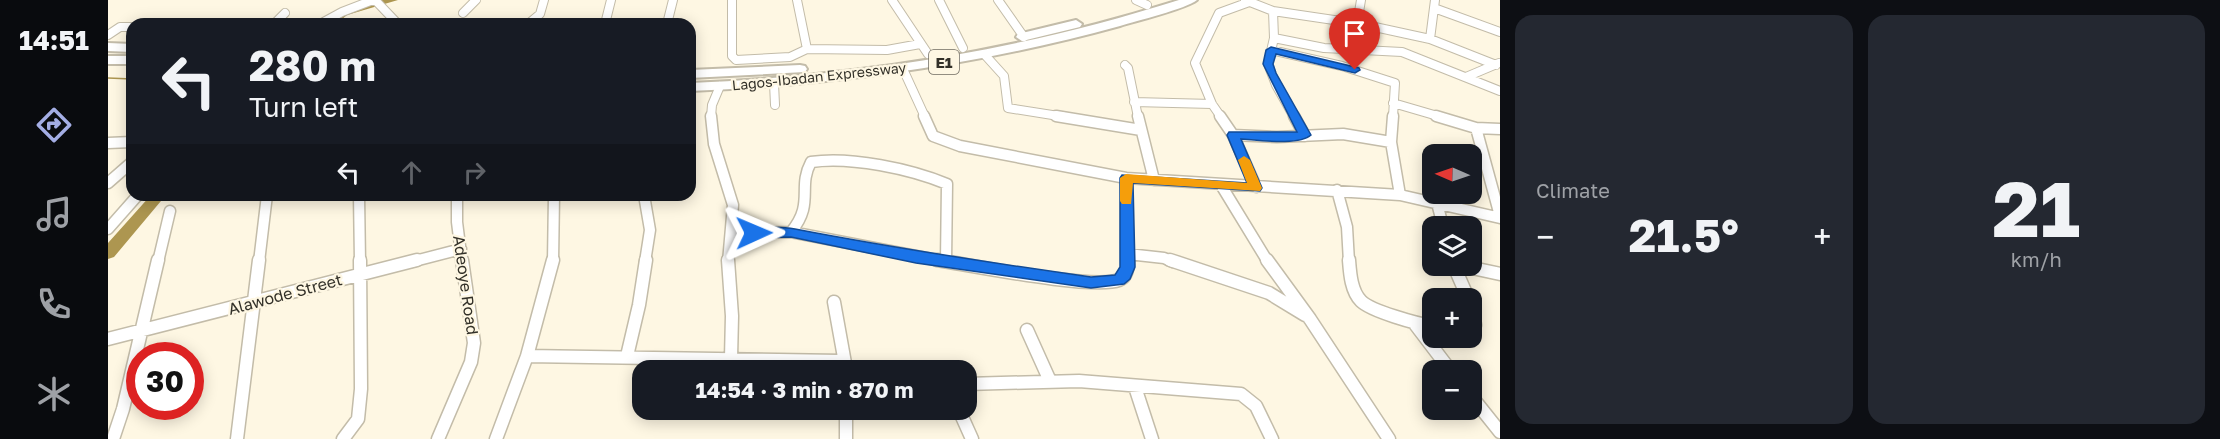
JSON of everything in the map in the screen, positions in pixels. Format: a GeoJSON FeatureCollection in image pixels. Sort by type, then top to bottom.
{"type":"FeatureCollection","features":[{"type":"Feature","properties":{"kind":"highway","name":"Lagos-Ibadan Expressway"},"geometry":{"type":"LineString","coordinates":[[696,74],[790,70],[924,49],[963,48],[1024,37],[1142,2],[1160,0]]}},
{"type":"Feature","properties":{"kind":"highway","name":"Lagos-Ibadan Expressway"},"geometry":{"type":"LineString","coordinates":[[696,87],[774,83],[903,69],[985,55],[1105,28],[1191,0]]}},
{"type":"Feature","properties":{"kind":"highway"},"geometry":{"type":"LineString","coordinates":[[108,47],[126,48]]}},
{"type":"Feature","properties":{"kind":"highway"},"geometry":{"type":"LineString","coordinates":[[108,60],[126,60]]}},
{"type":"Feature","properties":{"kind":"street"},"geometry":{"type":"LineString","coordinates":[[462,13],[476,0]]}},
{"type":"Feature","properties":{"kind":"street"},"geometry":{"type":"LineString","coordinates":[[535,18],[540,14],[544,0]]}},
{"type":"Feature","properties":{"kind":"street"},"geometry":{"type":"LineString","coordinates":[[606,18],[611,0]]}},
{"type":"Feature","properties":{"kind":"street"},"geometry":{"type":"LineString","coordinates":[[668,18],[673,0]]}},
{"type":"Feature","properties":{"kind":"street"},"geometry":{"type":"LineString","coordinates":[[732,0],[732,56],[736,60],[790,57],[807,49],[924,49]]}},
{"type":"Feature","properties":{"kind":"street"},"geometry":{"type":"LineString","coordinates":[[797,0],[807,49]]}},
{"type":"Feature","properties":{"kind":"street"},"geometry":{"type":"LineString","coordinates":[[892,0],[924,49]]}},
{"type":"Feature","properties":{"kind":"street"},"geometry":{"type":"LineString","coordinates":[[939,0],[963,48]]}},
{"type":"Feature","properties":{"kind":"street"},"geometry":{"type":"LineString","coordinates":[[998,0],[1024,37]]}},
{"type":"Feature","properties":{"kind":"street"},"geometry":{"type":"LineString","coordinates":[[1361,0],[1358,18],[1361,24]]}},
{"type":"Feature","properties":{"kind":"street"},"geometry":{"type":"LineString","coordinates":[[1256,188],[1233,135],[1212,104],[1195,68],[1195,59],[1207,40],[1219,13],[1250,1],[1273,10],[1361,24],[1430,39],[1498,64]]}},
{"type":"Feature","properties":{"kind":"street"},"geometry":{"type":"LineString","coordinates":[[331,18],[342,12],[376,2],[392,18]]}},
{"type":"Feature","properties":{"kind":"street"},"geometry":{"type":"LineString","coordinates":[[1430,39],[1435,4],[1500,32]]}},
{"type":"Feature","properties":{"kind":"street"},"geometry":{"type":"LineString","coordinates":[[1273,10],[1274,38],[1268,64],[1305,135]]}},
{"type":"Feature","properties":{"kind":"street"},"geometry":{"type":"LineString","coordinates":[[280,18],[285,13]]}},
{"type":"Feature","properties":{"kind":"street"},"geometry":{"type":"LineString","coordinates":[[108,35],[120,27],[126,27]]}},
{"type":"Feature","properties":{"kind":"street"},"geometry":{"type":"LineString","coordinates":[[1274,38],[1324,48],[1402,52],[1500,91]]}},
{"type":"Feature","properties":{"kind":"street"},"geometry":{"type":"LineString","coordinates":[[1271,50],[1348,68],[1395,83],[1391,142],[1400,195]]}},
{"type":"Feature","properties":{"kind":"street"},"geometry":{"type":"LineString","coordinates":[[985,55],[1004,76],[1008,108],[1140,130]]}},
{"type":"Feature","properties":{"kind":"street"},"geometry":{"type":"LineString","coordinates":[[1466,77],[1498,64]]}},
{"type":"Feature","properties":{"kind":"street"},"geometry":{"type":"LineString","coordinates":[[1125,65],[1128,68],[1140,130],[1154,180]]}},
{"type":"Feature","properties":{"kind":"street"},"geometry":{"type":"LineString","coordinates":[[903,69],[935,138],[970,148],[1126,178],[1256,188],[1336,190],[1400,195],[1422,200]]}},
{"type":"Feature","properties":{"kind":"street"},"geometry":{"type":"LineString","coordinates":[[774,83],[775,105]]}},
{"type":"Feature","properties":{"kind":"street"},"geometry":{"type":"LineString","coordinates":[[720,86],[712,105],[711,124],[714,144],[733,205],[728,259],[732,316],[731,358]]}},
{"type":"Feature","properties":{"kind":"street"},"geometry":{"type":"LineString","coordinates":[[1134,102],[1212,104]]}},
{"type":"Feature","properties":{"kind":"street"},"geometry":{"type":"LineString","coordinates":[[1393,103],[1476,128],[1500,129]]}},
{"type":"Feature","properties":{"kind":"street"},"geometry":{"type":"LineString","coordinates":[[1442,204],[1500,217],[1476,128]]}},
{"type":"Feature","properties":{"kind":"street"},"geometry":{"type":"LineString","coordinates":[[1233,135],[1277,137],[1343,134],[1391,142]]}},
{"type":"Feature","properties":{"kind":"street"},"geometry":{"type":"LineString","coordinates":[[108,143],[126,142]]}},
{"type":"Feature","properties":{"kind":"street"},"geometry":{"type":"LineString","coordinates":[[791,232],[804,216],[807,196],[806,172],[811,162],[828,160],[900,171],[937,179],[947,184],[946,262]]}},
{"type":"Feature","properties":{"kind":"street"},"geometry":{"type":"LineString","coordinates":[[108,183],[126,167]]}},
{"type":"Feature","properties":{"kind":"street"},"geometry":{"type":"LineString","coordinates":[[732,233],[791,232],[946,262],[1091,283],[1110,282],[1119,280],[1125,275],[1128,254],[1126,178]]}},
{"type":"Feature","properties":{"kind":"street"},"geometry":{"type":"LineString","coordinates":[[1221,185],[1261,252],[1310,319],[1389,439]]}},
{"type":"Feature","properties":{"kind":"street"},"geometry":{"type":"LineString","coordinates":[[1336,190],[1348,230],[1350,267],[1358,297],[1362,303],[1422,325]]}},
{"type":"Feature","properties":{"kind":"street"},"geometry":{"type":"LineString","coordinates":[[108,229],[133,201]]}},
{"type":"Feature","properties":{"kind":"street"},"geometry":{"type":"LineString","coordinates":[[237,439],[256,303],[266,201]]}},
{"type":"Feature","properties":{"kind":"street"},"geometry":{"type":"LineString","coordinates":[[343,439],[358,420],[361,389],[359,201]]}},
{"type":"Feature","properties":{"kind":"street","name":"Adeoye Road"},"geometry":{"type":"LineString","coordinates":[[438,439],[471,362],[474,343],[461,249],[457,201]]}},
{"type":"Feature","properties":{"kind":"street"},"geometry":{"type":"LineString","coordinates":[[496,439],[527,356],[553,261],[554,201]]}},
{"type":"Feature","properties":{"kind":"street"},"geometry":{"type":"LineString","coordinates":[[627,356],[639,305],[650,230],[646,201]]}},
{"type":"Feature","properties":{"kind":"street"},"geometry":{"type":"LineString","coordinates":[[112,439],[123,409],[170,211]]}},
{"type":"Feature","properties":{"kind":"street","name":"Alawode Street"},"geometry":{"type":"LineString","coordinates":[[108,339],[461,249]]}},
{"type":"Feature","properties":{"kind":"street"},"geometry":{"type":"LineString","coordinates":[[1128,254],[1164,258],[1194,270],[1269,292],[1310,319]]}},
{"type":"Feature","properties":{"kind":"street"},"geometry":{"type":"LineString","coordinates":[[1482,270],[1500,274]]}},
{"type":"Feature","properties":{"kind":"street"},"geometry":{"type":"LineString","coordinates":[[834,302],[846,360]]}},
{"type":"Feature","properties":{"kind":"street"},"geometry":{"type":"LineString","coordinates":[[1415,324],[1442,360]]}},
{"type":"Feature","properties":{"kind":"street"},"geometry":{"type":"LineString","coordinates":[[1027,330],[1050,381]]}},
{"type":"Feature","properties":{"kind":"street"},"geometry":{"type":"LineString","coordinates":[[527,356],[825,360]]}},
{"type":"Feature","properties":{"kind":"street"},"geometry":{"type":"LineString","coordinates":[[977,384],[1104,382],[1135,387],[1248,396],[1272,439]]}},
{"type":"Feature","properties":{"kind":"street"},"geometry":{"type":"LineString","coordinates":[[1135,387],[1152,439]]}},
{"type":"Feature","properties":{"kind":"street"},"geometry":{"type":"LineString","coordinates":[[1482,410],[1500,432]]}},
{"type":"Feature","properties":{"kind":"street"},"geometry":{"type":"LineString","coordinates":[[846,420],[846,439]]}},
{"type":"Feature","properties":{"kind":"street"},"geometry":{"type":"LineString","coordinates":[[963,420],[972,439]]}},
{"type":"Feature","properties":{"kind":"waterway"},"geometry":{"type":"LineString","coordinates":[[337,18],[343,13],[393,0]]}},
{"type":"Feature","properties":{"kind":"waterway"},"geometry":{"type":"LineString","coordinates":[[108,78],[126,79]]}},
{"type":"Feature","properties":{"kind":"waterway"},"geometry":{"type":"LineString","coordinates":[[108,253],[154,201]]}},
{"type":"Feature","properties":{"kind":"slow traffic"},"geometry":{"type":"LineString","coordinates":[[1127,201],[1126,178],[1256,188],[1244,160]]}},
{"type":"Feature","properties":{"kind":"route"},"geometry":{"type":"LineString","coordinates":[[754,233],[791,232],[916,257],[1091,283],[1119,280],[1125,275],[1128,267],[1126,178],[1256,188],[1233,135],[1261,137],[1305,135],[1271,73],[1268,64],[1271,50],[1355,70]]}}]}
